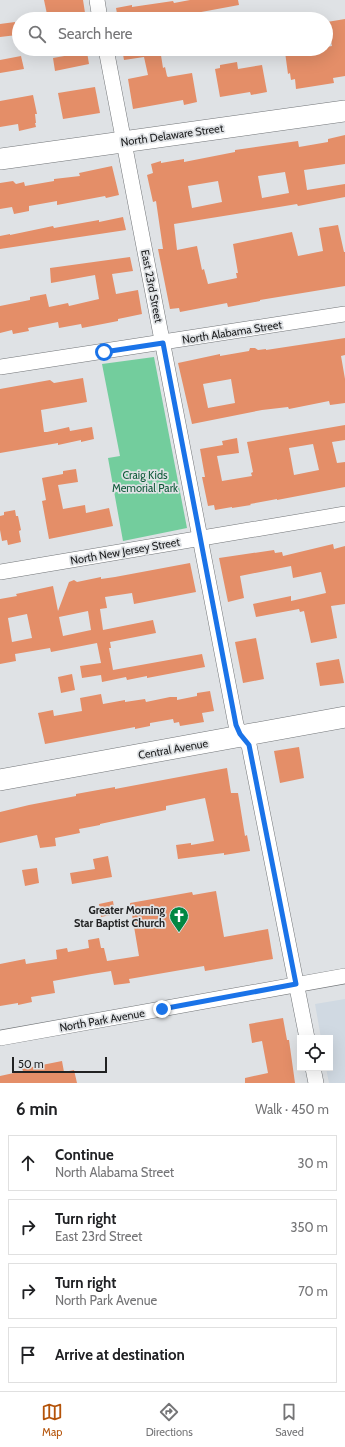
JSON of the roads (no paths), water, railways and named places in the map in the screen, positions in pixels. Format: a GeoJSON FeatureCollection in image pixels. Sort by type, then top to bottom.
{"type":"FeatureCollection","features":[{"type":"Feature","properties":{"kind":"main road","name":"North Delaware Street"},"geometry":{"type":"LineString","coordinates":[[0,159],[345,111]]}},
{"type":"Feature","properties":{"kind":"main road","name":"Central Avenue"},"geometry":{"type":"LineString","coordinates":[[0,780],[345,717]]}},
{"type":"Feature","properties":{"kind":"street"},"geometry":{"type":"LineString","coordinates":[[97,0],[99,12]]}},
{"type":"Feature","properties":{"kind":"street","name":"East 23rd Street"},"geometry":{"type":"LineString","coordinates":[[107,56],[236,725],[249,745],[306,1035]]}},
{"type":"Feature","properties":{"kind":"street","name":"North Alabama Street"},"geometry":{"type":"LineString","coordinates":[[0,368],[345,314]]}},
{"type":"Feature","properties":{"kind":"street","name":"North New Jersey Street"},"geometry":{"type":"LineString","coordinates":[[0,572],[345,514]]}},
{"type":"Feature","properties":{"kind":"street","name":"North Park Avenue"},"geometry":{"type":"LineString","coordinates":[[0,1038],[345,976]]}},
{"type":"Feature","properties":{"kind":"street"},"geometry":{"type":"LineString","coordinates":[[314,1071],[316,1083]]}},
{"type":"Feature","properties":{"kind":"place","name":"Greater Morning Star Baptist Church"},"geometry":{"type":"Point","coordinates":[179,933]}},
{"type":"Feature","properties":{"kind":"park label","name":"Craig Kids Memorial Park"},"geometry":{"type":"Point","coordinates":[145,481]}}]}
